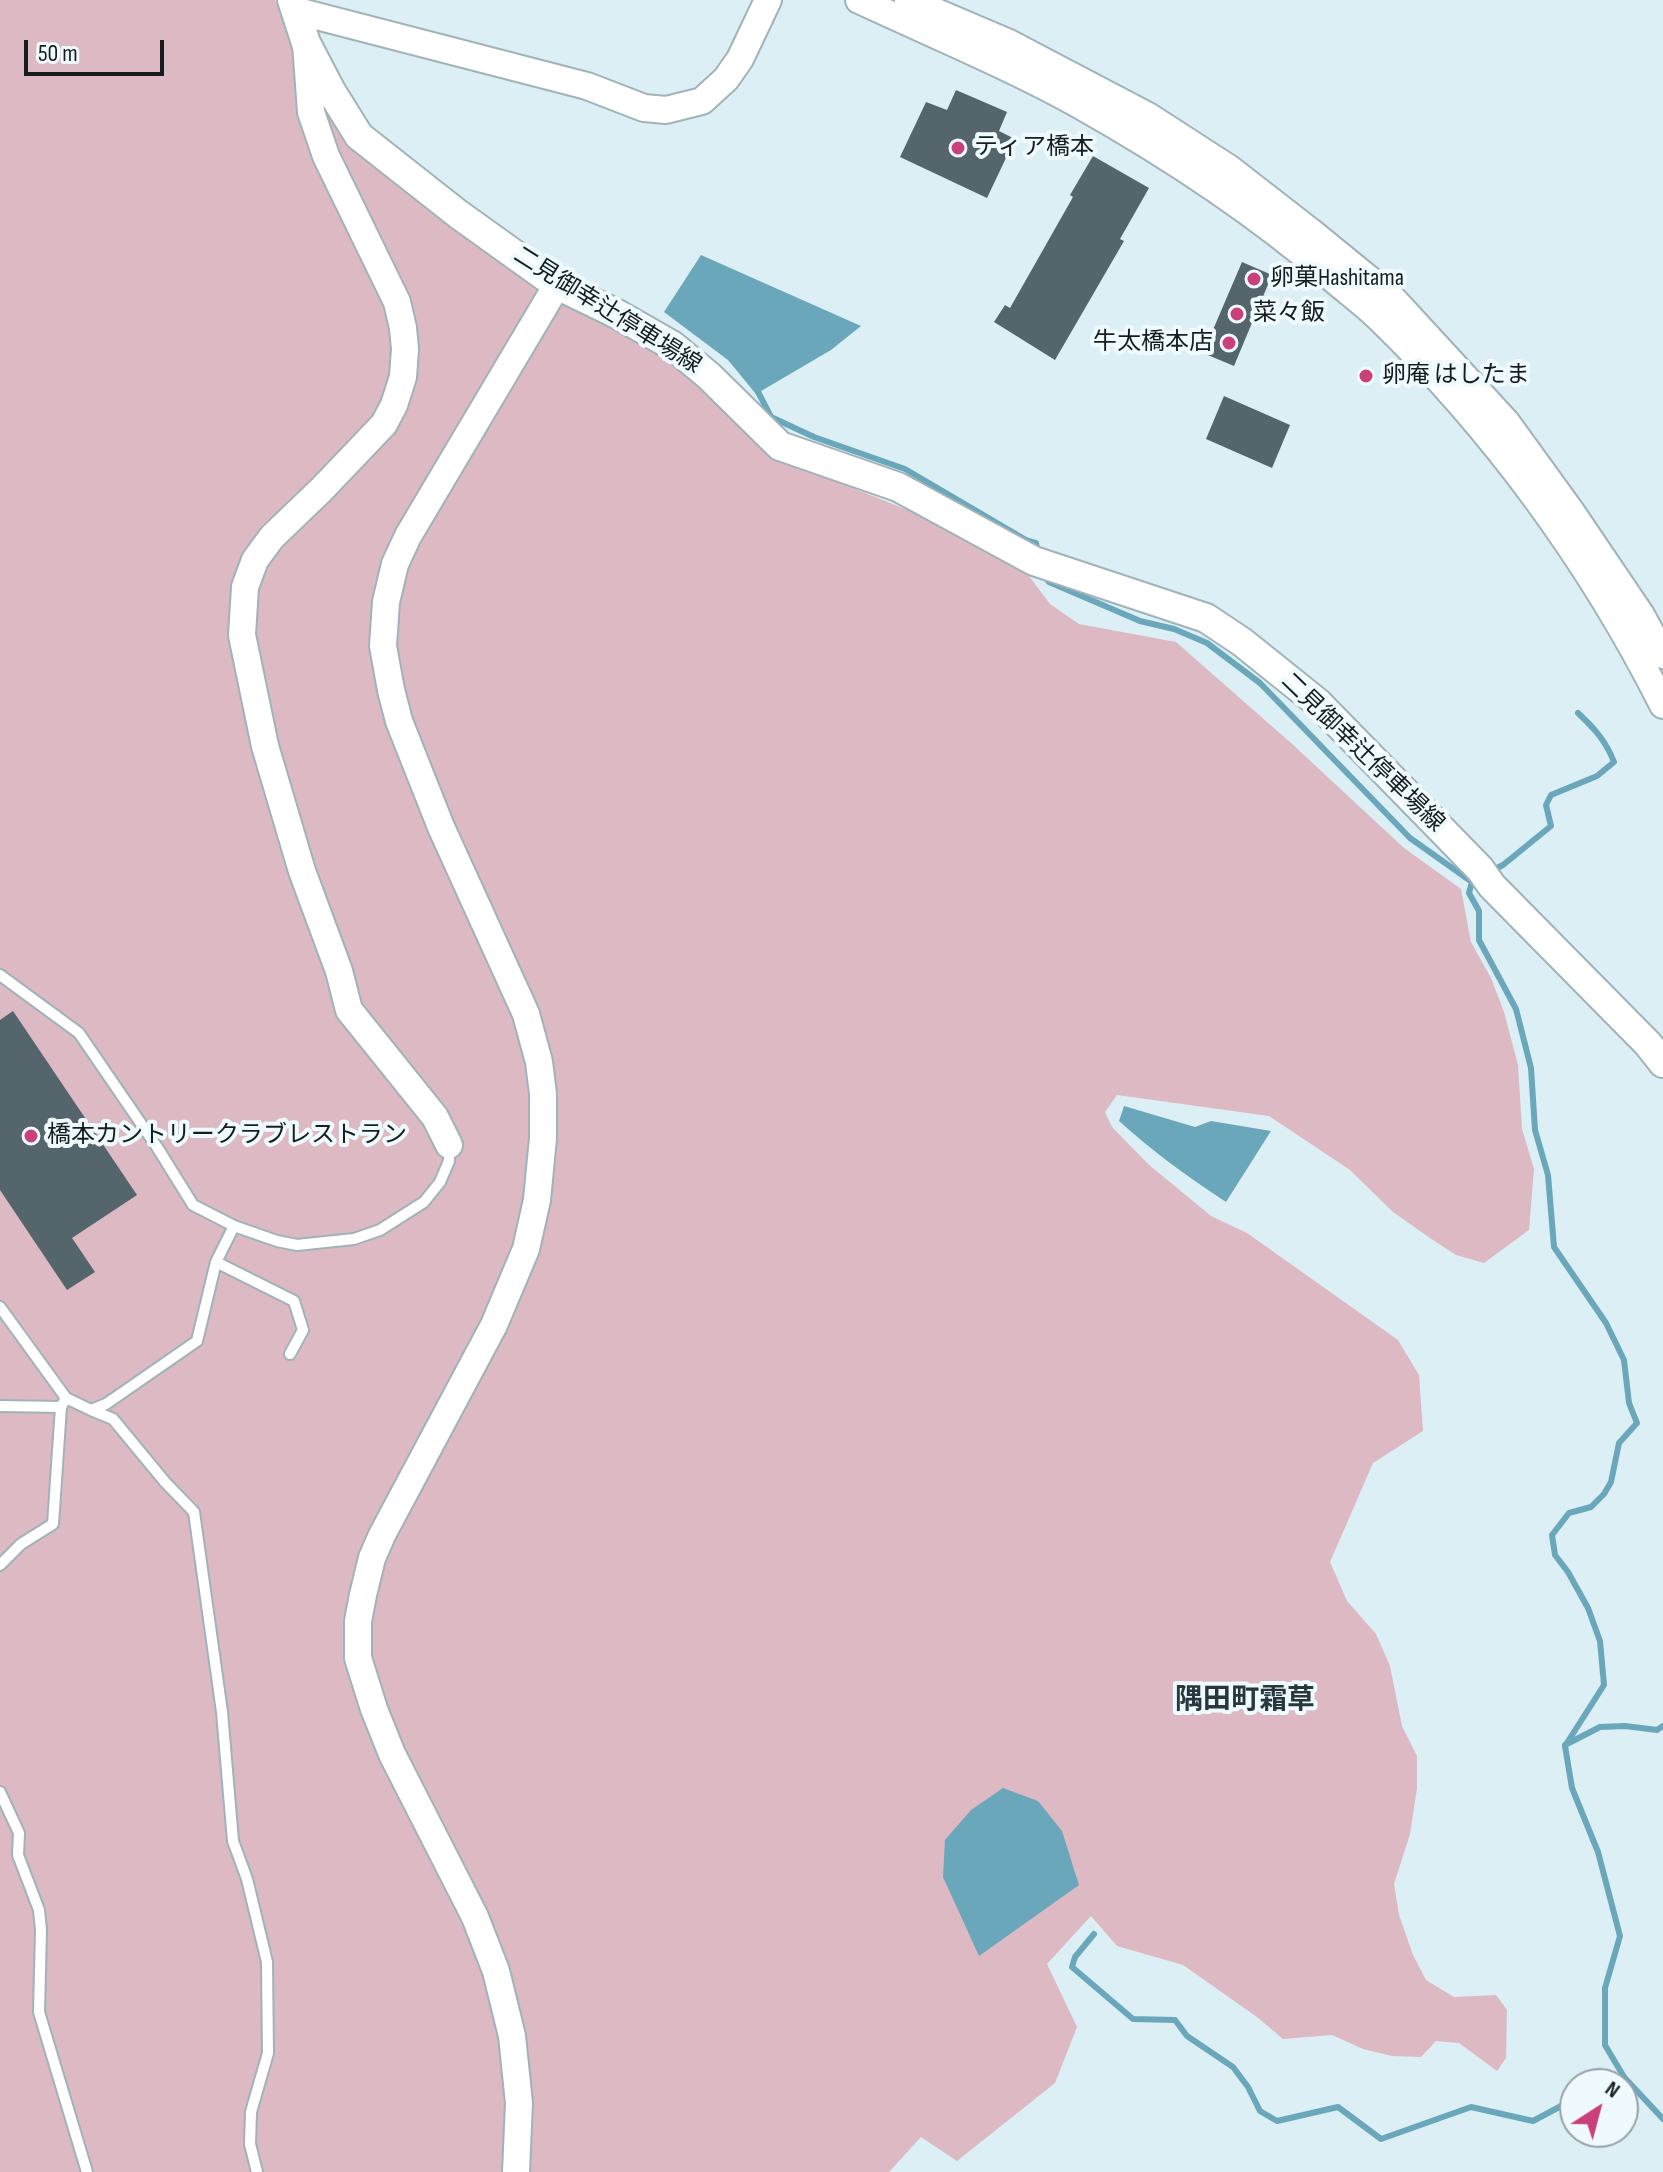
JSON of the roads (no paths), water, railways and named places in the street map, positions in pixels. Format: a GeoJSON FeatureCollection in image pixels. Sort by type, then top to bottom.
{"type":"FeatureCollection","features":[{"type":"Feature","properties":{"kind":"main road","name":"二見御幸辻停車場線"},"geometry":{"type":"LineString","coordinates":[[294,6],[306,43],[359,136],[458,214],[557,285],[673,346],[709,376],[780,446],[898,487],[1034,561],[1206,618],[1242,642],[1318,703],[1663,1063]]}},
{"type":"Feature","properties":{"kind":"street"},"geometry":{"type":"LineString","coordinates":[[294,6],[587,86],[644,108],[666,110],[702,101],[726,79],[740,59],[768,0]]}},
{"type":"Feature","properties":{"kind":"street"},"geometry":{"type":"LineString","coordinates":[[859,0],[1039,84],[1139,140],[1208,184],[1294,246],[1377,316],[1441,383],[1509,463],[1599,590],[1663,705]]}},
{"type":"Feature","properties":{"kind":"street"},"geometry":{"type":"LineString","coordinates":[[908,0],[1009,43],[1148,116],[1230,169],[1392,298],[1507,423],[1641,615],[1663,655]]}},
{"type":"Feature","properties":{"kind":"street"},"geometry":{"type":"LineString","coordinates":[[306,43],[311,112],[326,156],[397,302],[405,349],[403,377],[384,424],[272,537],[255,560],[245,587],[242,635],[265,746],[302,871],[339,971],[349,1010],[435,1117],[449,1145]]}},
{"type":"Feature","properties":{"kind":"street"},"geometry":{"type":"LineString","coordinates":[[516,2172],[519,2103],[512,2036],[496,1971],[475,1917],[378,1721],[358,1658],[358,1621],[377,1546],[494,1325],[526,1249],[537,1200],[543,1138],[539,1062],[526,1014],[441,827],[399,721],[383,646],[386,602],[395,564],[408,536],[557,285]]}},
{"type":"Feature","properties":{"kind":"lane"},"geometry":{"type":"LineString","coordinates":[[0,975],[79,1033],[193,1205],[234,1226],[297,1245],[354,1239],[380,1230],[424,1202],[440,1182],[449,1161],[449,1145]]}},
{"type":"Feature","properties":{"kind":"lane"},"geometry":{"type":"LineString","coordinates":[[91,1410],[106,1404],[197,1341],[216,1262],[234,1226]]}},
{"type":"Feature","properties":{"kind":"lane"},"geometry":{"type":"LineString","coordinates":[[216,1262],[294,1301],[303,1330],[290,1354]]}},
{"type":"Feature","properties":{"kind":"lane"},"geometry":{"type":"LineString","coordinates":[[0,1307],[63,1403],[53,1524],[21,1544],[0,1565]]}},
{"type":"Feature","properties":{"kind":"lane"},"geometry":{"type":"LineString","coordinates":[[0,1406],[63,1403],[113,1419],[194,1512],[222,1712],[233,1841],[247,1879],[267,1962],[268,2053],[251,2112],[250,2144],[257,2172]]}},
{"type":"Feature","properties":{"kind":"lane"},"geometry":{"type":"LineString","coordinates":[[0,1792],[19,1833],[18,1855],[39,1910],[39,2012],[87,2172]]}},
{"type":"Feature","properties":{"kind":"water"},"geometry":{"type":"Polygon","coordinates":[[[701,255],[861,326],[831,350],[756,394],[728,360],[664,312],[701,255]]]}},
{"type":"Feature","properties":{"kind":"water"},"geometry":{"type":"Polygon","coordinates":[[[1124,1106],[1195,1127],[1211,1121],[1271,1131],[1226,1202],[1144,1143],[1119,1121],[1124,1106]]]}},
{"type":"Feature","properties":{"kind":"water"},"geometry":{"type":"Polygon","coordinates":[[[1003,1788],[1038,1801],[1062,1831],[1079,1885],[979,1956],[943,1877],[945,1840],[971,1810],[1003,1788]]]}},
{"type":"Feature","properties":{"kind":"waterway"},"geometry":{"type":"LineString","coordinates":[[756,388],[771,417],[814,437],[905,469],[1036,543],[1038,553]]}},
{"type":"Feature","properties":{"kind":"waterway"},"geometry":{"type":"LineString","coordinates":[[1044,575],[1049,582],[1140,621],[1174,629],[1207,643],[1260,683],[1410,838],[1472,882],[1469,893],[1479,911],[1479,940],[1516,1009],[1531,1068],[1535,1130],[1548,1175],[1554,1247],[1606,1323],[1624,1360],[1629,1403],[1637,1423],[1619,1443],[1611,1482],[1604,1494],[1591,1507],[1569,1513],[1552,1535],[1555,1555],[1588,1608],[1600,1641],[1604,1685],[1565,1746],[1572,1788],[1598,1852],[1620,1936],[1605,1988],[1605,2045],[1624,2077],[1663,2119]]}},
{"type":"Feature","properties":{"kind":"waterway"},"geometry":{"type":"LineString","coordinates":[[1489,872],[1503,865],[1551,826],[1546,805],[1551,795],[1597,776],[1614,762],[1599,735],[1578,713]]}},
{"type":"Feature","properties":{"kind":"waterway"},"geometry":{"type":"LineString","coordinates":[[1565,1745],[1600,1727],[1657,1730],[1663,1726]]}},
{"type":"Feature","properties":{"kind":"waterway"},"geometry":{"type":"LineString","coordinates":[[1094,1934],[1075,1957],[1072,1967],[1133,2019],[1175,2020],[1187,2036],[1233,2067],[1260,2111],[1277,2121],[1338,2107],[1381,2139],[1471,2107],[1533,2121],[1559,2107]]}},
{"type":"Feature","properties":{"kind":"place","name":"ティア橋本"},"geometry":{"type":"Point","coordinates":[958,148]}},
{"type":"Feature","properties":{"kind":"place","name":"卵菓Hashitama"},"geometry":{"type":"Point","coordinates":[1254,279]}},
{"type":"Feature","properties":{"kind":"place","name":"菜々飯"},"geometry":{"type":"Point","coordinates":[1237,314]}},
{"type":"Feature","properties":{"kind":"place","name":"牛太橋本店"},"geometry":{"type":"Point","coordinates":[1229,343]}},
{"type":"Feature","properties":{"kind":"place","name":"卵庵 はしたま"},"geometry":{"type":"Point","coordinates":[1366,376]}},
{"type":"Feature","properties":{"kind":"place","name":"橋本カントリークラブレストラン"},"geometry":{"type":"Point","coordinates":[31,1136]}},
{"type":"Feature","properties":{"kind":"district","name":"隅田町霜草"},"geometry":{"type":"Point","coordinates":[1245,1701]}}]}
